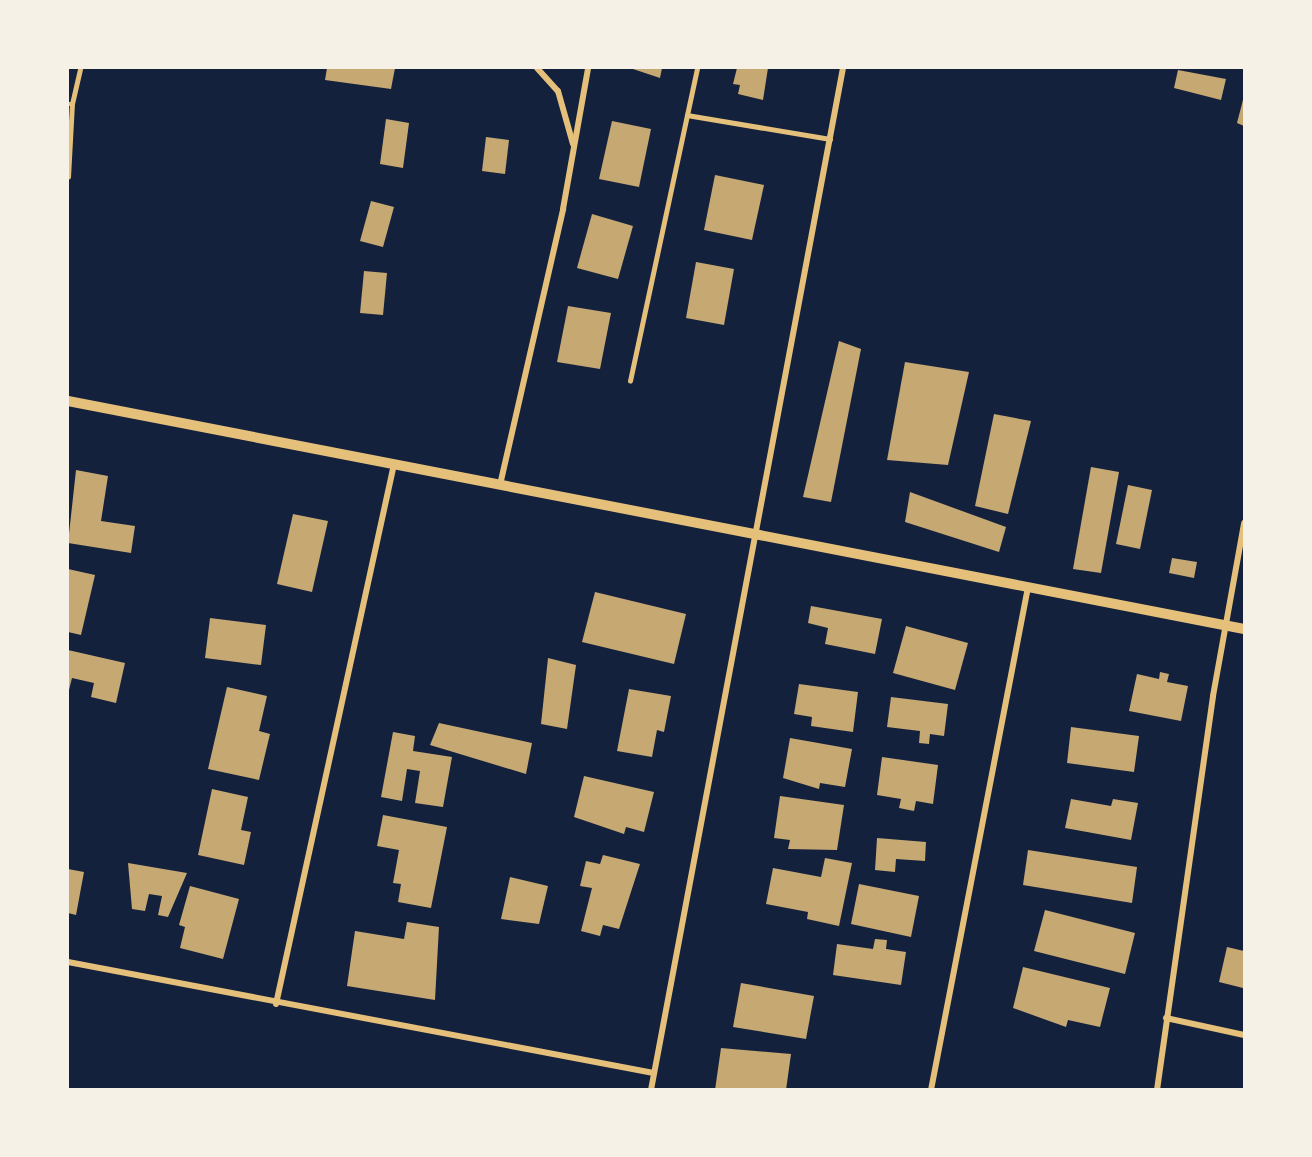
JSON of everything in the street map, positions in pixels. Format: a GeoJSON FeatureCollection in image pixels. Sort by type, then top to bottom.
{"type":"FeatureCollection","features":[{"type":"Feature","properties":{"kind":"street"},"geometry":{"type":"LineString","coordinates":[[537,68],[558,91],[574,146]]}},
{"type":"Feature","properties":{"kind":"street"},"geometry":{"type":"LineString","coordinates":[[500,485],[574,146],[588,68]]}},
{"type":"Feature","properties":{"kind":"street"},"geometry":{"type":"LineString","coordinates":[[651,1089],[759,535],[843,68]]}},
{"type":"Feature","properties":{"kind":"street"},"geometry":{"type":"LineString","coordinates":[[68,401],[1245,629]]}},
{"type":"Feature","properties":{"kind":"street"},"geometry":{"type":"LineString","coordinates":[[276,1004],[394,464]]}},
{"type":"Feature","properties":{"kind":"street"},"geometry":{"type":"LineString","coordinates":[[1157,1089],[1224,625],[1245,523]]}},
{"type":"Feature","properties":{"kind":"street"},"geometry":{"type":"LineString","coordinates":[[931,1089],[1028,587]]}},
{"type":"Feature","properties":{"kind":"street"},"geometry":{"type":"LineString","coordinates":[[68,962],[276,1004],[654,1073]]}},
{"type":"Feature","properties":{"kind":"street"},"geometry":{"type":"LineString","coordinates":[[1166,1018],[1245,1035]]}},
{"type":"Feature","properties":{"kind":"lane"},"geometry":{"type":"LineString","coordinates":[[68,177],[70,104],[80,68]]}},
{"type":"Feature","properties":{"kind":"lane"},"geometry":{"type":"LineString","coordinates":[[630,381],[697,68]]}},
{"type":"Feature","properties":{"kind":"lane"},"geometry":{"type":"LineString","coordinates":[[687,115],[830,139]]}},
{"type":"Feature","properties":{"kind":"building"},"geometry":{"type":"Polygon","coordinates":[[[327,68],[395,68],[391,89],[325,80],[327,68]]]}},
{"type":"Feature","properties":{"kind":"building"},"geometry":{"type":"Polygon","coordinates":[[[630,68],[662,68],[660,78],[630,68]]]}},
{"type":"Feature","properties":{"kind":"building"},"geometry":{"type":"Polygon","coordinates":[[[737,68],[768,68],[763,100],[738,94],[740,85],[733,84],[737,68]]]}},
{"type":"Feature","properties":{"kind":"building"},"geometry":{"type":"Polygon","coordinates":[[[1178,70],[1226,79],[1221,100],[1174,88],[1178,70]]]}},
{"type":"Feature","properties":{"kind":"building"},"geometry":{"type":"Polygon","coordinates":[[[1244,96],[1244,126],[1237,123],[1244,96]]]}},
{"type":"Feature","properties":{"kind":"building"},"geometry":{"type":"Polygon","coordinates":[[[386,119],[409,123],[403,168],[380,164],[386,119]]]}},
{"type":"Feature","properties":{"kind":"building"},"geometry":{"type":"Polygon","coordinates":[[[612,121],[651,129],[639,187],[599,179],[612,121]]]}},
{"type":"Feature","properties":{"kind":"building"},"geometry":{"type":"Polygon","coordinates":[[[486,137],[509,140],[505,174],[482,171],[486,137]]]}},
{"type":"Feature","properties":{"kind":"building"},"geometry":{"type":"Polygon","coordinates":[[[715,175],[764,185],[752,240],[704,230],[715,175]]]}},
{"type":"Feature","properties":{"kind":"building"},"geometry":{"type":"Polygon","coordinates":[[[371,201],[394,207],[383,247],[360,241],[371,201]]]}},
{"type":"Feature","properties":{"kind":"building"},"geometry":{"type":"Polygon","coordinates":[[[592,214],[633,226],[618,279],[577,268],[592,214]]]}},
{"type":"Feature","properties":{"kind":"building"},"geometry":{"type":"Polygon","coordinates":[[[696,262],[734,269],[724,325],[686,318],[696,262]]]}},
{"type":"Feature","properties":{"kind":"building"},"geometry":{"type":"Polygon","coordinates":[[[364,271],[387,273],[383,315],[360,313],[364,271]]]}},
{"type":"Feature","properties":{"kind":"building"},"geometry":{"type":"Polygon","coordinates":[[[568,306],[611,313],[600,369],[557,362],[568,306]]]}},
{"type":"Feature","properties":{"kind":"building"},"geometry":{"type":"Polygon","coordinates":[[[839,341],[861,349],[831,502],[803,497],[839,341]]]}},
{"type":"Feature","properties":{"kind":"building"},"geometry":{"type":"Polygon","coordinates":[[[905,362],[969,372],[948,465],[887,460],[905,362]]]}},
{"type":"Feature","properties":{"kind":"building"},"geometry":{"type":"Polygon","coordinates":[[[994,414],[1031,421],[1008,514],[975,506],[994,414]]]}},
{"type":"Feature","properties":{"kind":"building"},"geometry":{"type":"Polygon","coordinates":[[[1091,467],[1119,472],[1101,573],[1073,569],[1091,467]]]}},
{"type":"Feature","properties":{"kind":"building"},"geometry":{"type":"Polygon","coordinates":[[[76,470],[108,476],[101,521],[135,526],[131,553],[68,543],[76,470]]]}},
{"type":"Feature","properties":{"kind":"building"},"geometry":{"type":"Polygon","coordinates":[[[1128,485],[1152,490],[1140,549],[1116,544],[1128,485]]]}},
{"type":"Feature","properties":{"kind":"building"},"geometry":{"type":"Polygon","coordinates":[[[910,492],[1006,527],[999,552],[905,522],[910,492]]]}},
{"type":"Feature","properties":{"kind":"building"},"geometry":{"type":"Polygon","coordinates":[[[293,514],[328,521],[312,592],[277,584],[293,514]]]}},
{"type":"Feature","properties":{"kind":"building"},"geometry":{"type":"Polygon","coordinates":[[[1172,558],[1197,562],[1194,578],[1169,573],[1172,558]]]}},
{"type":"Feature","properties":{"kind":"building"},"geometry":{"type":"Polygon","coordinates":[[[68,569],[95,575],[81,635],[68,632],[68,569]]]}},
{"type":"Feature","properties":{"kind":"building"},"geometry":{"type":"Polygon","coordinates":[[[595,592],[686,614],[674,664],[582,642],[595,592]]]}},
{"type":"Feature","properties":{"kind":"building"},"geometry":{"type":"Polygon","coordinates":[[[811,606],[882,619],[875,654],[825,644],[828,628],[808,623],[811,606]]]}},
{"type":"Feature","properties":{"kind":"building"},"geometry":{"type":"Polygon","coordinates":[[[210,618],[266,625],[261,665],[205,658],[210,618]]]}},
{"type":"Feature","properties":{"kind":"building"},"geometry":{"type":"Polygon","coordinates":[[[906,626],[968,643],[955,690],[893,673],[906,626]]]}},
{"type":"Feature","properties":{"kind":"building"},"geometry":{"type":"Polygon","coordinates":[[[68,650],[125,663],[116,703],[91,697],[94,683],[72,678],[68,694],[68,650]]]}},
{"type":"Feature","properties":{"kind":"building"},"geometry":{"type":"Polygon","coordinates":[[[548,658],[576,665],[567,729],[541,724],[548,658]]]}},
{"type":"Feature","properties":{"kind":"building"},"geometry":{"type":"Polygon","coordinates":[[[1160,672],[1169,674],[1167,682],[1188,686],[1181,721],[1129,711],[1137,674],[1159,679],[1160,672]]]}},
{"type":"Feature","properties":{"kind":"building"},"geometry":{"type":"Polygon","coordinates":[[[799,684],[858,692],[853,732],[811,726],[812,717],[794,714],[799,684]]]}},
{"type":"Feature","properties":{"kind":"building"},"geometry":{"type":"Polygon","coordinates":[[[227,687],[267,696],[259,731],[270,734],[259,780],[208,769],[227,687]]]}},
{"type":"Feature","properties":{"kind":"building"},"geometry":{"type":"Polygon","coordinates":[[[629,689],[671,696],[664,732],[657,730],[652,757],[617,751],[629,689]]]}},
{"type":"Feature","properties":{"kind":"building"},"geometry":{"type":"Polygon","coordinates":[[[891,697],[948,704],[944,736],[930,734],[929,744],[919,743],[920,731],[887,727],[891,697]]]}},
{"type":"Feature","properties":{"kind":"building"},"geometry":{"type":"Polygon","coordinates":[[[439,723],[532,743],[526,774],[430,745],[439,723]]]}},
{"type":"Feature","properties":{"kind":"building"},"geometry":{"type":"Polygon","coordinates":[[[1071,727],[1139,736],[1134,772],[1067,763],[1071,727]]]}},
{"type":"Feature","properties":{"kind":"building"},"geometry":{"type":"Polygon","coordinates":[[[393,732],[415,736],[413,751],[452,757],[443,807],[415,803],[420,771],[407,769],[402,801],[381,797],[393,732]]]}},
{"type":"Feature","properties":{"kind":"building"},"geometry":{"type":"Polygon","coordinates":[[[790,738],[852,749],[845,787],[820,783],[819,789],[783,778],[790,738]]]}},
{"type":"Feature","properties":{"kind":"building"},"geometry":{"type":"Polygon","coordinates":[[[882,757],[938,765],[933,804],[916,801],[914,811],[899,808],[901,799],[877,795],[882,757]]]}},
{"type":"Feature","properties":{"kind":"building"},"geometry":{"type":"Polygon","coordinates":[[[584,776],[654,792],[644,832],[626,827],[624,834],[574,817],[584,776]]]}},
{"type":"Feature","properties":{"kind":"building"},"geometry":{"type":"Polygon","coordinates":[[[212,789],[248,797],[241,830],[251,832],[244,865],[198,855],[212,789]]]}},
{"type":"Feature","properties":{"kind":"building"},"geometry":{"type":"Polygon","coordinates":[[[780,796],[844,805],[837,850],[788,849],[790,840],[774,838],[780,796]]]}},
{"type":"Feature","properties":{"kind":"building"},"geometry":{"type":"Polygon","coordinates":[[[1071,799],[1111,806],[1113,799],[1138,803],[1131,840],[1065,828],[1071,799]]]}},
{"type":"Feature","properties":{"kind":"building"},"geometry":{"type":"Polygon","coordinates":[[[383,815],[447,827],[431,908],[398,902],[401,884],[393,883],[399,850],[377,846],[383,815]]]}},
{"type":"Feature","properties":{"kind":"building"},"geometry":{"type":"Polygon","coordinates":[[[877,838],[926,842],[925,861],[896,859],[895,872],[875,870],[877,838]]]}},
{"type":"Feature","properties":{"kind":"building"},"geometry":{"type":"Polygon","coordinates":[[[1028,850],[1137,867],[1132,903],[1023,885],[1028,850]]]}},
{"type":"Feature","properties":{"kind":"building"},"geometry":{"type":"Polygon","coordinates":[[[603,855],[640,864],[619,929],[603,925],[600,936],[581,931],[592,888],[580,886],[586,861],[600,864],[603,855]]]}},
{"type":"Feature","properties":{"kind":"building"},"geometry":{"type":"Polygon","coordinates":[[[825,858],[852,863],[839,926],[807,919],[808,912],[766,904],[773,868],[821,877],[825,858]]]}},
{"type":"Feature","properties":{"kind":"building"},"geometry":{"type":"Polygon","coordinates":[[[128,863],[187,873],[168,917],[158,915],[162,896],[149,894],[145,911],[132,909],[128,863]]]}},
{"type":"Feature","properties":{"kind":"building"},"geometry":{"type":"Polygon","coordinates":[[[68,869],[84,872],[76,915],[68,913],[68,869]]]}},
{"type":"Feature","properties":{"kind":"building"},"geometry":{"type":"Polygon","coordinates":[[[510,877],[548,886],[539,924],[501,919],[510,877]]]}},
{"type":"Feature","properties":{"kind":"building"},"geometry":{"type":"Polygon","coordinates":[[[859,884],[919,896],[911,937],[851,924],[859,884]]]}},
{"type":"Feature","properties":{"kind":"building"},"geometry":{"type":"Polygon","coordinates":[[[190,886],[239,899],[223,959],[180,948],[185,927],[179,925],[190,886]]]}},
{"type":"Feature","properties":{"kind":"building"},"geometry":{"type":"Polygon","coordinates":[[[1045,910],[1135,933],[1125,974],[1034,951],[1045,910]]]}},
{"type":"Feature","properties":{"kind":"building"},"geometry":{"type":"Polygon","coordinates":[[[407,922],[439,927],[435,1000],[347,986],[355,931],[404,939],[407,922]]]}},
{"type":"Feature","properties":{"kind":"building"},"geometry":{"type":"Polygon","coordinates":[[[875,939],[887,940],[886,949],[906,952],[901,985],[833,975],[837,944],[873,949],[875,939]]]}},
{"type":"Feature","properties":{"kind":"building"},"geometry":{"type":"Polygon","coordinates":[[[1227,947],[1244,951],[1243,988],[1219,982],[1227,947]]]}},
{"type":"Feature","properties":{"kind":"building"},"geometry":{"type":"Polygon","coordinates":[[[1023,967],[1110,988],[1100,1027],[1068,1020],[1066,1027],[1013,1008],[1023,967]]]}},
{"type":"Feature","properties":{"kind":"building"},"geometry":{"type":"Polygon","coordinates":[[[741,983],[814,996],[806,1039],[733,1027],[741,983]]]}},
{"type":"Feature","properties":{"kind":"building"},"geometry":{"type":"Polygon","coordinates":[[[721,1048],[791,1054],[786,1090],[715,1090],[721,1048]]]}}]}
